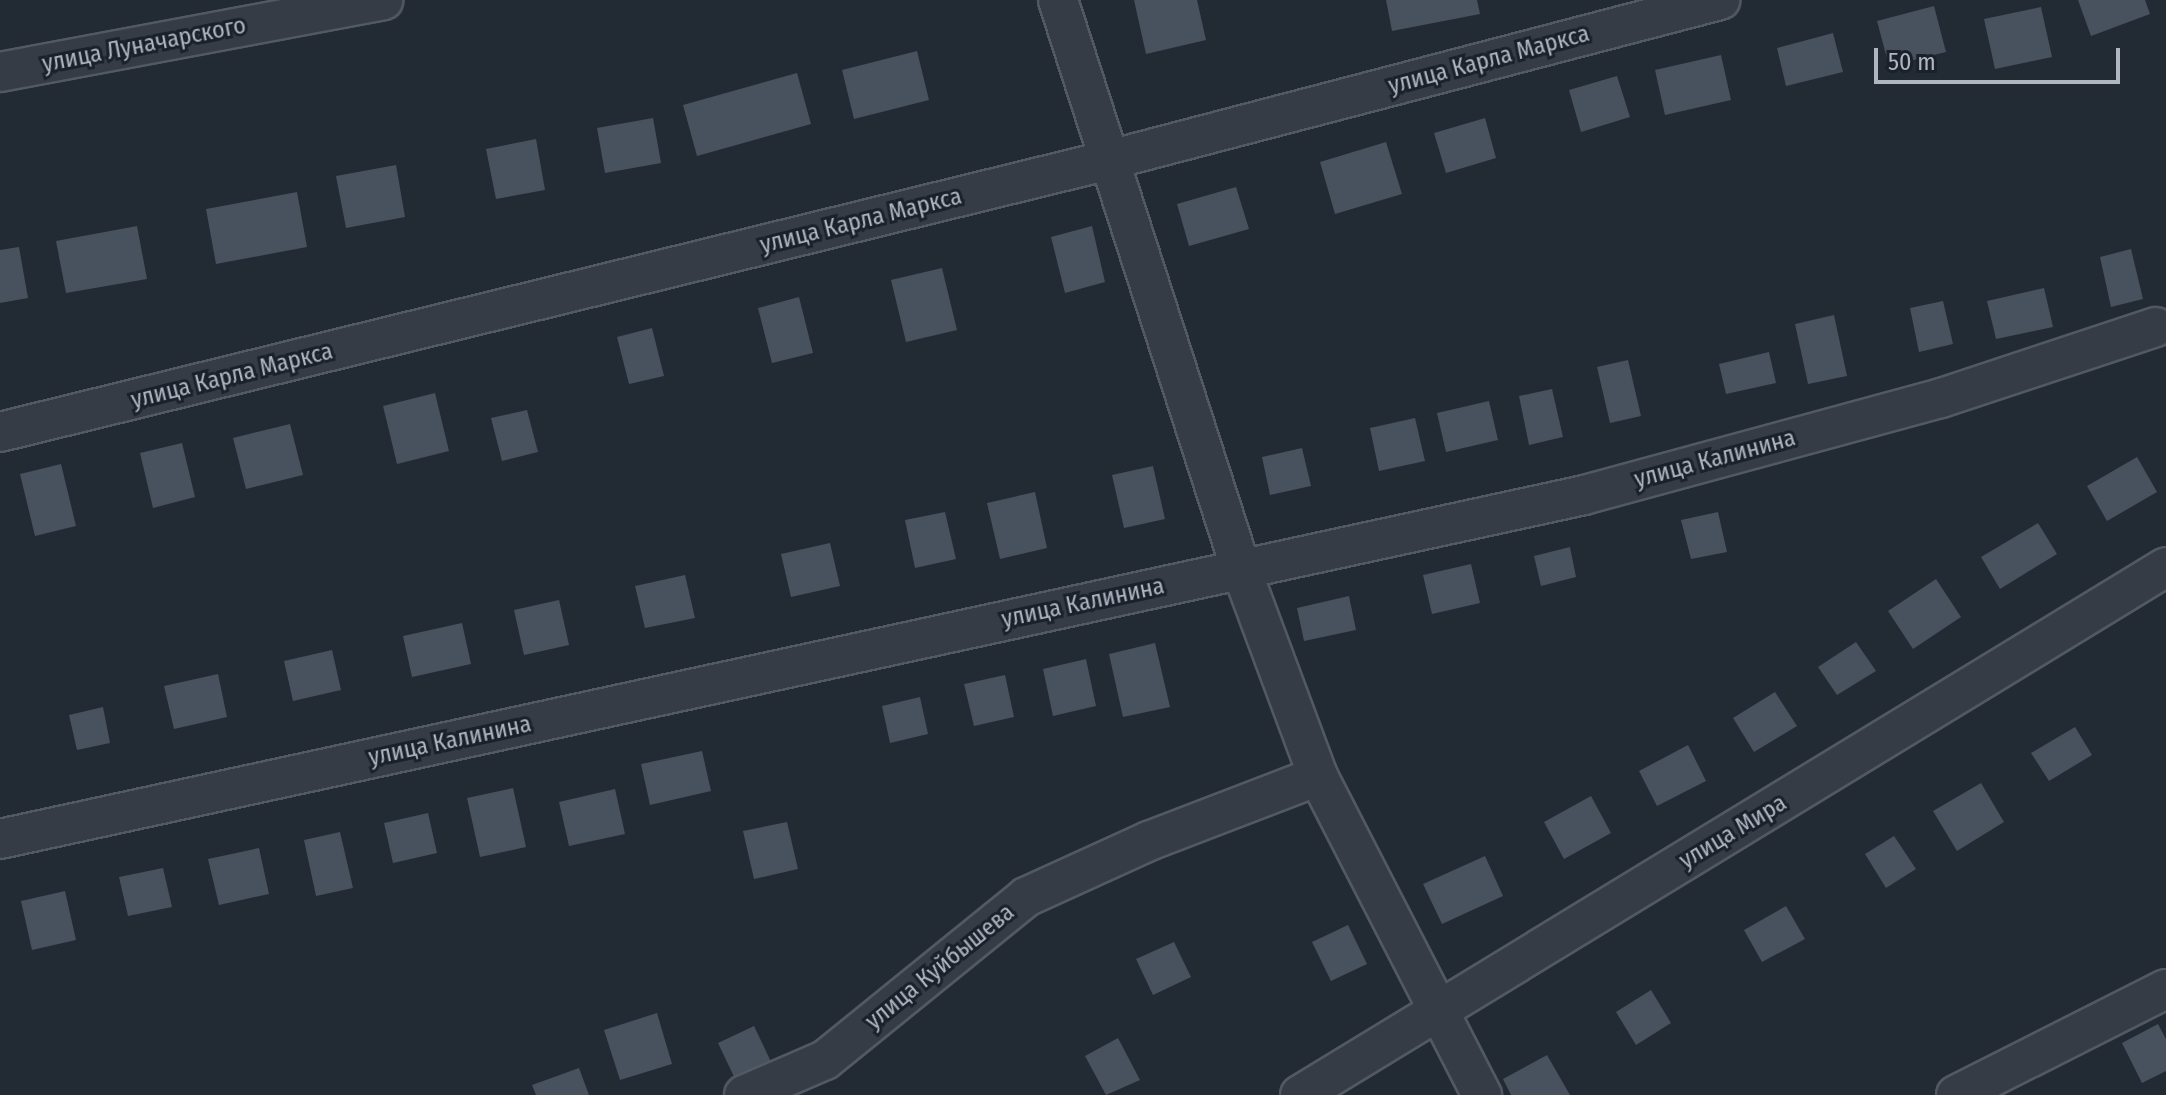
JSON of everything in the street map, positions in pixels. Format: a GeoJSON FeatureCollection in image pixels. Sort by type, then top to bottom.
{"type":"FeatureCollection","features":[{"type":"Feature","properties":{"kind":"street","name":"улица Луначарского"},"geometry":{"type":"LineString","coordinates":[[0,72],[383,0]]}},
{"type":"Feature","properties":{"kind":"street"},"geometry":{"type":"LineString","coordinates":[[1058,0],[1241,569],[1318,776],[1482,1095]]}},
{"type":"Feature","properties":{"kind":"street","name":"улица Карла Маркса"},"geometry":{"type":"LineString","coordinates":[[0,432],[1109,160],[1720,0]]}},
{"type":"Feature","properties":{"kind":"street","name":"улица Калинина"},"geometry":{"type":"LineString","coordinates":[[0,839],[1584,495],[1941,398],[2156,327]]}},
{"type":"Feature","properties":{"kind":"street","name":"улица Мира"},"geometry":{"type":"LineString","coordinates":[[1300,1095],[2166,567]]}},
{"type":"Feature","properties":{"kind":"street","name":"улица Куйбышева"},"geometry":{"type":"LineString","coordinates":[[744,1095],[825,1060],[1026,897],[1149,841],[1318,776]]}},
{"type":"Feature","properties":{"kind":"street"},"geometry":{"type":"LineString","coordinates":[[1956,1095],[2166,989]]}},
{"type":"Feature","properties":{"kind":"building"},"geometry":{"type":"Polygon","coordinates":[[[1134,0],[1197,0],[1206,40],[1146,54],[1134,0]]]}},
{"type":"Feature","properties":{"kind":"building"},"geometry":{"type":"Polygon","coordinates":[[[1386,0],[1477,0],[1480,14],[1392,31],[1386,0]]]}},
{"type":"Feature","properties":{"kind":"building"},"geometry":{"type":"Polygon","coordinates":[[[2078,0],[2145,0],[2150,14],[2091,36],[2078,0]]]}},
{"type":"Feature","properties":{"kind":"building"},"geometry":{"type":"Polygon","coordinates":[[[1934,6],[1946,52],[1889,66],[1877,21],[1934,6]]]}},
{"type":"Feature","properties":{"kind":"building"},"geometry":{"type":"Polygon","coordinates":[[[2041,7],[2052,57],[1995,69],[1984,19],[2041,7]]]}},
{"type":"Feature","properties":{"kind":"building"},"geometry":{"type":"Polygon","coordinates":[[[1833,33],[1843,72],[1786,86],[1777,48],[1833,33]]]}},
{"type":"Feature","properties":{"kind":"building"},"geometry":{"type":"Polygon","coordinates":[[[917,51],[929,100],[854,119],[842,70],[917,51]]]}},
{"type":"Feature","properties":{"kind":"building"},"geometry":{"type":"Polygon","coordinates":[[[1721,55],[1731,100],[1665,115],[1655,70],[1721,55]]]}},
{"type":"Feature","properties":{"kind":"building"},"geometry":{"type":"Polygon","coordinates":[[[797,73],[811,124],[697,156],[683,105],[797,73]]]}},
{"type":"Feature","properties":{"kind":"building"},"geometry":{"type":"Polygon","coordinates":[[[1617,76],[1630,117],[1581,132],[1569,90],[1617,76]]]}},
{"type":"Feature","properties":{"kind":"building"},"geometry":{"type":"Polygon","coordinates":[[[653,118],[661,163],[605,173],[597,128],[653,118]]]}},
{"type":"Feature","properties":{"kind":"building"},"geometry":{"type":"Polygon","coordinates":[[[1485,118],[1496,158],[1446,173],[1434,133],[1485,118]]]}},
{"type":"Feature","properties":{"kind":"building"},"geometry":{"type":"Polygon","coordinates":[[[536,139],[545,190],[496,199],[486,149],[536,139]]]}},
{"type":"Feature","properties":{"kind":"building"},"geometry":{"type":"Polygon","coordinates":[[[1386,142],[1402,194],[1335,214],[1320,162],[1386,142]]]}},
{"type":"Feature","properties":{"kind":"building"},"geometry":{"type":"Polygon","coordinates":[[[396,165],[405,217],[346,228],[336,176],[396,165]]]}},
{"type":"Feature","properties":{"kind":"building"},"geometry":{"type":"Polygon","coordinates":[[[1236,187],[1249,229],[1189,246],[1177,204],[1236,187]]]}},
{"type":"Feature","properties":{"kind":"building"},"geometry":{"type":"Polygon","coordinates":[[[297,192],[307,247],[216,264],[206,209],[297,192]]]}},
{"type":"Feature","properties":{"kind":"building"},"geometry":{"type":"Polygon","coordinates":[[[137,226],[147,279],[66,293],[56,241],[137,226]]]}},
{"type":"Feature","properties":{"kind":"building"},"geometry":{"type":"Polygon","coordinates":[[[1092,226],[1105,282],[1065,293],[1051,237],[1092,226]]]}},
{"type":"Feature","properties":{"kind":"building"},"geometry":{"type":"Polygon","coordinates":[[[19,247],[28,298],[0,303],[0,250],[19,247]]]}},
{"type":"Feature","properties":{"kind":"building"},"geometry":{"type":"Polygon","coordinates":[[[2131,249],[2143,299],[2111,307],[2100,257],[2131,249]]]}},
{"type":"Feature","properties":{"kind":"building"},"geometry":{"type":"Polygon","coordinates":[[[942,268],[957,330],[906,342],[891,280],[942,268]]]}},
{"type":"Feature","properties":{"kind":"building"},"geometry":{"type":"Polygon","coordinates":[[[2044,288],[2053,327],[1996,339],[1987,301],[2044,288]]]}},
{"type":"Feature","properties":{"kind":"building"},"geometry":{"type":"Polygon","coordinates":[[[799,297],[813,353],[772,363],[758,308],[799,297]]]}},
{"type":"Feature","properties":{"kind":"building"},"geometry":{"type":"Polygon","coordinates":[[[1943,301],[1953,344],[1919,352],[1910,308],[1943,301]]]}},
{"type":"Feature","properties":{"kind":"building"},"geometry":{"type":"Polygon","coordinates":[[[1834,315],[1847,376],[1808,384],[1795,324],[1834,315]]]}},
{"type":"Feature","properties":{"kind":"building"},"geometry":{"type":"Polygon","coordinates":[[[652,328],[664,376],[629,384],[617,337],[652,328]]]}},
{"type":"Feature","properties":{"kind":"building"},"geometry":{"type":"Polygon","coordinates":[[[1769,352],[1776,383],[1726,394],[1719,364],[1769,352]]]}},
{"type":"Feature","properties":{"kind":"building"},"geometry":{"type":"Polygon","coordinates":[[[1628,360],[1641,416],[1610,423],[1597,367],[1628,360]]]}},
{"type":"Feature","properties":{"kind":"building"},"geometry":{"type":"Polygon","coordinates":[[[1552,389],[1563,437],[1529,445],[1519,396],[1552,389]]]}},
{"type":"Feature","properties":{"kind":"building"},"geometry":{"type":"Polygon","coordinates":[[[435,393],[449,451],[397,464],[383,406],[435,393]]]}},
{"type":"Feature","properties":{"kind":"building"},"geometry":{"type":"Polygon","coordinates":[[[1489,401],[1498,440],[1446,452],[1437,413],[1489,401]]]}},
{"type":"Feature","properties":{"kind":"building"},"geometry":{"type":"Polygon","coordinates":[[[527,410],[538,452],[502,461],[491,418],[527,410]]]}},
{"type":"Feature","properties":{"kind":"building"},"geometry":{"type":"Polygon","coordinates":[[[1415,418],[1425,461],[1379,471],[1370,428],[1415,418]]]}},
{"type":"Feature","properties":{"kind":"building"},"geometry":{"type":"Polygon","coordinates":[[[290,424],[303,475],[246,489],[233,438],[290,424]]]}},
{"type":"Feature","properties":{"kind":"building"},"geometry":{"type":"Polygon","coordinates":[[[182,443],[195,497],[153,508],[140,453],[182,443]]]}},
{"type":"Feature","properties":{"kind":"building"},"geometry":{"type":"Polygon","coordinates":[[[1302,448],[1311,486],[1270,495],[1262,457],[1302,448]]]}},
{"type":"Feature","properties":{"kind":"building"},"geometry":{"type":"Polygon","coordinates":[[[2137,457],[2157,492],[2107,521],[2087,486],[2137,457]]]}},
{"type":"Feature","properties":{"kind":"building"},"geometry":{"type":"Polygon","coordinates":[[[61,464],[76,526],[35,536],[20,474],[61,464]]]}},
{"type":"Feature","properties":{"kind":"building"},"geometry":{"type":"Polygon","coordinates":[[[1153,466],[1165,519],[1124,528],[1112,475],[1153,466]]]}},
{"type":"Feature","properties":{"kind":"building"},"geometry":{"type":"Polygon","coordinates":[[[1035,492],[1047,548],[1000,559],[987,503],[1035,492]]]}},
{"type":"Feature","properties":{"kind":"building"},"geometry":{"type":"Polygon","coordinates":[[[945,512],[956,559],[915,568],[905,520],[945,512]]]}},
{"type":"Feature","properties":{"kind":"building"},"geometry":{"type":"Polygon","coordinates":[[[1718,512],[1727,552],[1691,559],[1681,520],[1718,512]]]}},
{"type":"Feature","properties":{"kind":"building"},"geometry":{"type":"Polygon","coordinates":[[[2038,523],[2057,554],[2000,589],[1981,557],[2038,523]]]}},
{"type":"Feature","properties":{"kind":"building"},"geometry":{"type":"Polygon","coordinates":[[[830,543],[840,586],[791,597],[781,554],[830,543]]]}},
{"type":"Feature","properties":{"kind":"building"},"geometry":{"type":"Polygon","coordinates":[[[1570,547],[1576,577],[1541,586],[1534,556],[1570,547]]]}},
{"type":"Feature","properties":{"kind":"building"},"geometry":{"type":"Polygon","coordinates":[[[1471,564],[1480,603],[1432,614],[1423,575],[1471,564]]]}},
{"type":"Feature","properties":{"kind":"building"},"geometry":{"type":"Polygon","coordinates":[[[685,575],[695,618],[645,628],[635,586],[685,575]]]}},
{"type":"Feature","properties":{"kind":"building"},"geometry":{"type":"Polygon","coordinates":[[[1936,579],[1961,617],[1913,649],[1888,611],[1936,579]]]}},
{"type":"Feature","properties":{"kind":"building"},"geometry":{"type":"Polygon","coordinates":[[[1349,596],[1356,630],[1304,641],[1297,608],[1349,596]]]}},
{"type":"Feature","properties":{"kind":"building"},"geometry":{"type":"Polygon","coordinates":[[[559,600],[569,645],[524,655],[514,610],[559,600]]]}},
{"type":"Feature","properties":{"kind":"building"},"geometry":{"type":"Polygon","coordinates":[[[462,623],[471,664],[412,677],[403,636],[462,623]]]}},
{"type":"Feature","properties":{"kind":"building"},"geometry":{"type":"Polygon","coordinates":[[[1856,642],[1876,671],[1837,695],[1818,667],[1856,642]]]}},
{"type":"Feature","properties":{"kind":"building"},"geometry":{"type":"Polygon","coordinates":[[[1155,643],[1170,707],[1123,717],[1109,654],[1155,643]]]}},
{"type":"Feature","properties":{"kind":"building"},"geometry":{"type":"Polygon","coordinates":[[[332,650],[341,690],[293,701],[284,661],[332,650]]]}},
{"type":"Feature","properties":{"kind":"building"},"geometry":{"type":"Polygon","coordinates":[[[1086,659],[1096,706],[1053,716],[1043,669],[1086,659]]]}},
{"type":"Feature","properties":{"kind":"building"},"geometry":{"type":"Polygon","coordinates":[[[218,674],[227,717],[174,729],[164,686],[218,674]]]}},
{"type":"Feature","properties":{"kind":"building"},"geometry":{"type":"Polygon","coordinates":[[[1005,675],[1014,717],[974,726],[964,684],[1005,675]]]}},
{"type":"Feature","properties":{"kind":"building"},"geometry":{"type":"Polygon","coordinates":[[[1775,692],[1797,726],[1754,752],[1733,718],[1775,692]]]}},
{"type":"Feature","properties":{"kind":"building"},"geometry":{"type":"Polygon","coordinates":[[[920,697],[928,734],[890,743],[882,706],[920,697]]]}},
{"type":"Feature","properties":{"kind":"building"},"geometry":{"type":"Polygon","coordinates":[[[103,707],[110,743],[77,750],[69,715],[103,707]]]}},
{"type":"Feature","properties":{"kind":"building"},"geometry":{"type":"Polygon","coordinates":[[[2075,727],[2092,755],[2049,781],[2031,753],[2075,727]]]}},
{"type":"Feature","properties":{"kind":"building"},"geometry":{"type":"Polygon","coordinates":[[[1688,745],[1706,781],[1657,806],[1639,771],[1688,745]]]}},
{"type":"Feature","properties":{"kind":"building"},"geometry":{"type":"Polygon","coordinates":[[[702,751],[711,791],[650,805],[641,764],[702,751]]]}},
{"type":"Feature","properties":{"kind":"building"},"geometry":{"type":"Polygon","coordinates":[[[1981,783],[2004,822],[1957,851],[1933,811],[1981,783]]]}},
{"type":"Feature","properties":{"kind":"building"},"geometry":{"type":"Polygon","coordinates":[[[513,788],[526,847],[480,857],[467,798],[513,788]]]}},
{"type":"Feature","properties":{"kind":"building"},"geometry":{"type":"Polygon","coordinates":[[[615,789],[625,834],[569,846],[559,802],[615,789]]]}},
{"type":"Feature","properties":{"kind":"building"},"geometry":{"type":"Polygon","coordinates":[[[1591,796],[1611,833],[1564,859],[1544,822],[1591,796]]]}},
{"type":"Feature","properties":{"kind":"building"},"geometry":{"type":"Polygon","coordinates":[[[428,813],[437,853],[393,863],[384,823],[428,813]]]}},
{"type":"Feature","properties":{"kind":"building"},"geometry":{"type":"Polygon","coordinates":[[[787,822],[798,869],[754,879],[743,831],[787,822]]]}},
{"type":"Feature","properties":{"kind":"building"},"geometry":{"type":"Polygon","coordinates":[[[340,832],[353,888],[316,896],[304,840],[340,832]]]}},
{"type":"Feature","properties":{"kind":"building"},"geometry":{"type":"Polygon","coordinates":[[[1894,836],[1916,869],[1886,888],[1865,854],[1894,836]]]}},
{"type":"Feature","properties":{"kind":"building"},"geometry":{"type":"Polygon","coordinates":[[[259,848],[269,894],[219,905],[208,859],[259,848]]]}},
{"type":"Feature","properties":{"kind":"building"},"geometry":{"type":"Polygon","coordinates":[[[1485,856],[1503,896],[1442,924],[1423,884],[1485,856]]]}},
{"type":"Feature","properties":{"kind":"building"},"geometry":{"type":"Polygon","coordinates":[[[163,868],[172,907],[128,916],[119,877],[163,868]]]}},
{"type":"Feature","properties":{"kind":"building"},"geometry":{"type":"Polygon","coordinates":[[[65,891],[76,940],[32,950],[21,901],[65,891]]]}},
{"type":"Feature","properties":{"kind":"building"},"geometry":{"type":"Polygon","coordinates":[[[1786,906],[1805,939],[1762,962],[1744,930],[1786,906]]]}},
{"type":"Feature","properties":{"kind":"building"},"geometry":{"type":"Polygon","coordinates":[[[1348,925],[1367,964],[1331,981],[1312,942],[1348,925]]]}},
{"type":"Feature","properties":{"kind":"building"},"geometry":{"type":"Polygon","coordinates":[[[1174,942],[1191,977],[1153,995],[1136,959],[1174,942]]]}},
{"type":"Feature","properties":{"kind":"building"},"geometry":{"type":"Polygon","coordinates":[[[1651,990],[1671,1023],[1636,1045],[1616,1012],[1651,990]]]}},
{"type":"Feature","properties":{"kind":"building"},"geometry":{"type":"Polygon","coordinates":[[[657,1013],[672,1064],[620,1080],[604,1030],[657,1013]]]}},
{"type":"Feature","properties":{"kind":"building"},"geometry":{"type":"Polygon","coordinates":[[[2158,1024],[2166,1039],[2166,1071],[2142,1083],[2122,1043],[2158,1024]]]}},
{"type":"Feature","properties":{"kind":"building"},"geometry":{"type":"Polygon","coordinates":[[[754,1026],[773,1066],[737,1083],[718,1043],[754,1026]]]}},
{"type":"Feature","properties":{"kind":"building"},"geometry":{"type":"Polygon","coordinates":[[[1118,1038],[1140,1080],[1106,1095],[1085,1056],[1118,1038]]]}},
{"type":"Feature","properties":{"kind":"building"},"geometry":{"type":"Polygon","coordinates":[[[1547,1055],[1570,1095],[1511,1095],[1503,1079],[1547,1055]]]}},
{"type":"Feature","properties":{"kind":"building"},"geometry":{"type":"Polygon","coordinates":[[[579,1068],[589,1095],[536,1095],[532,1085],[579,1068]]]}}]}
